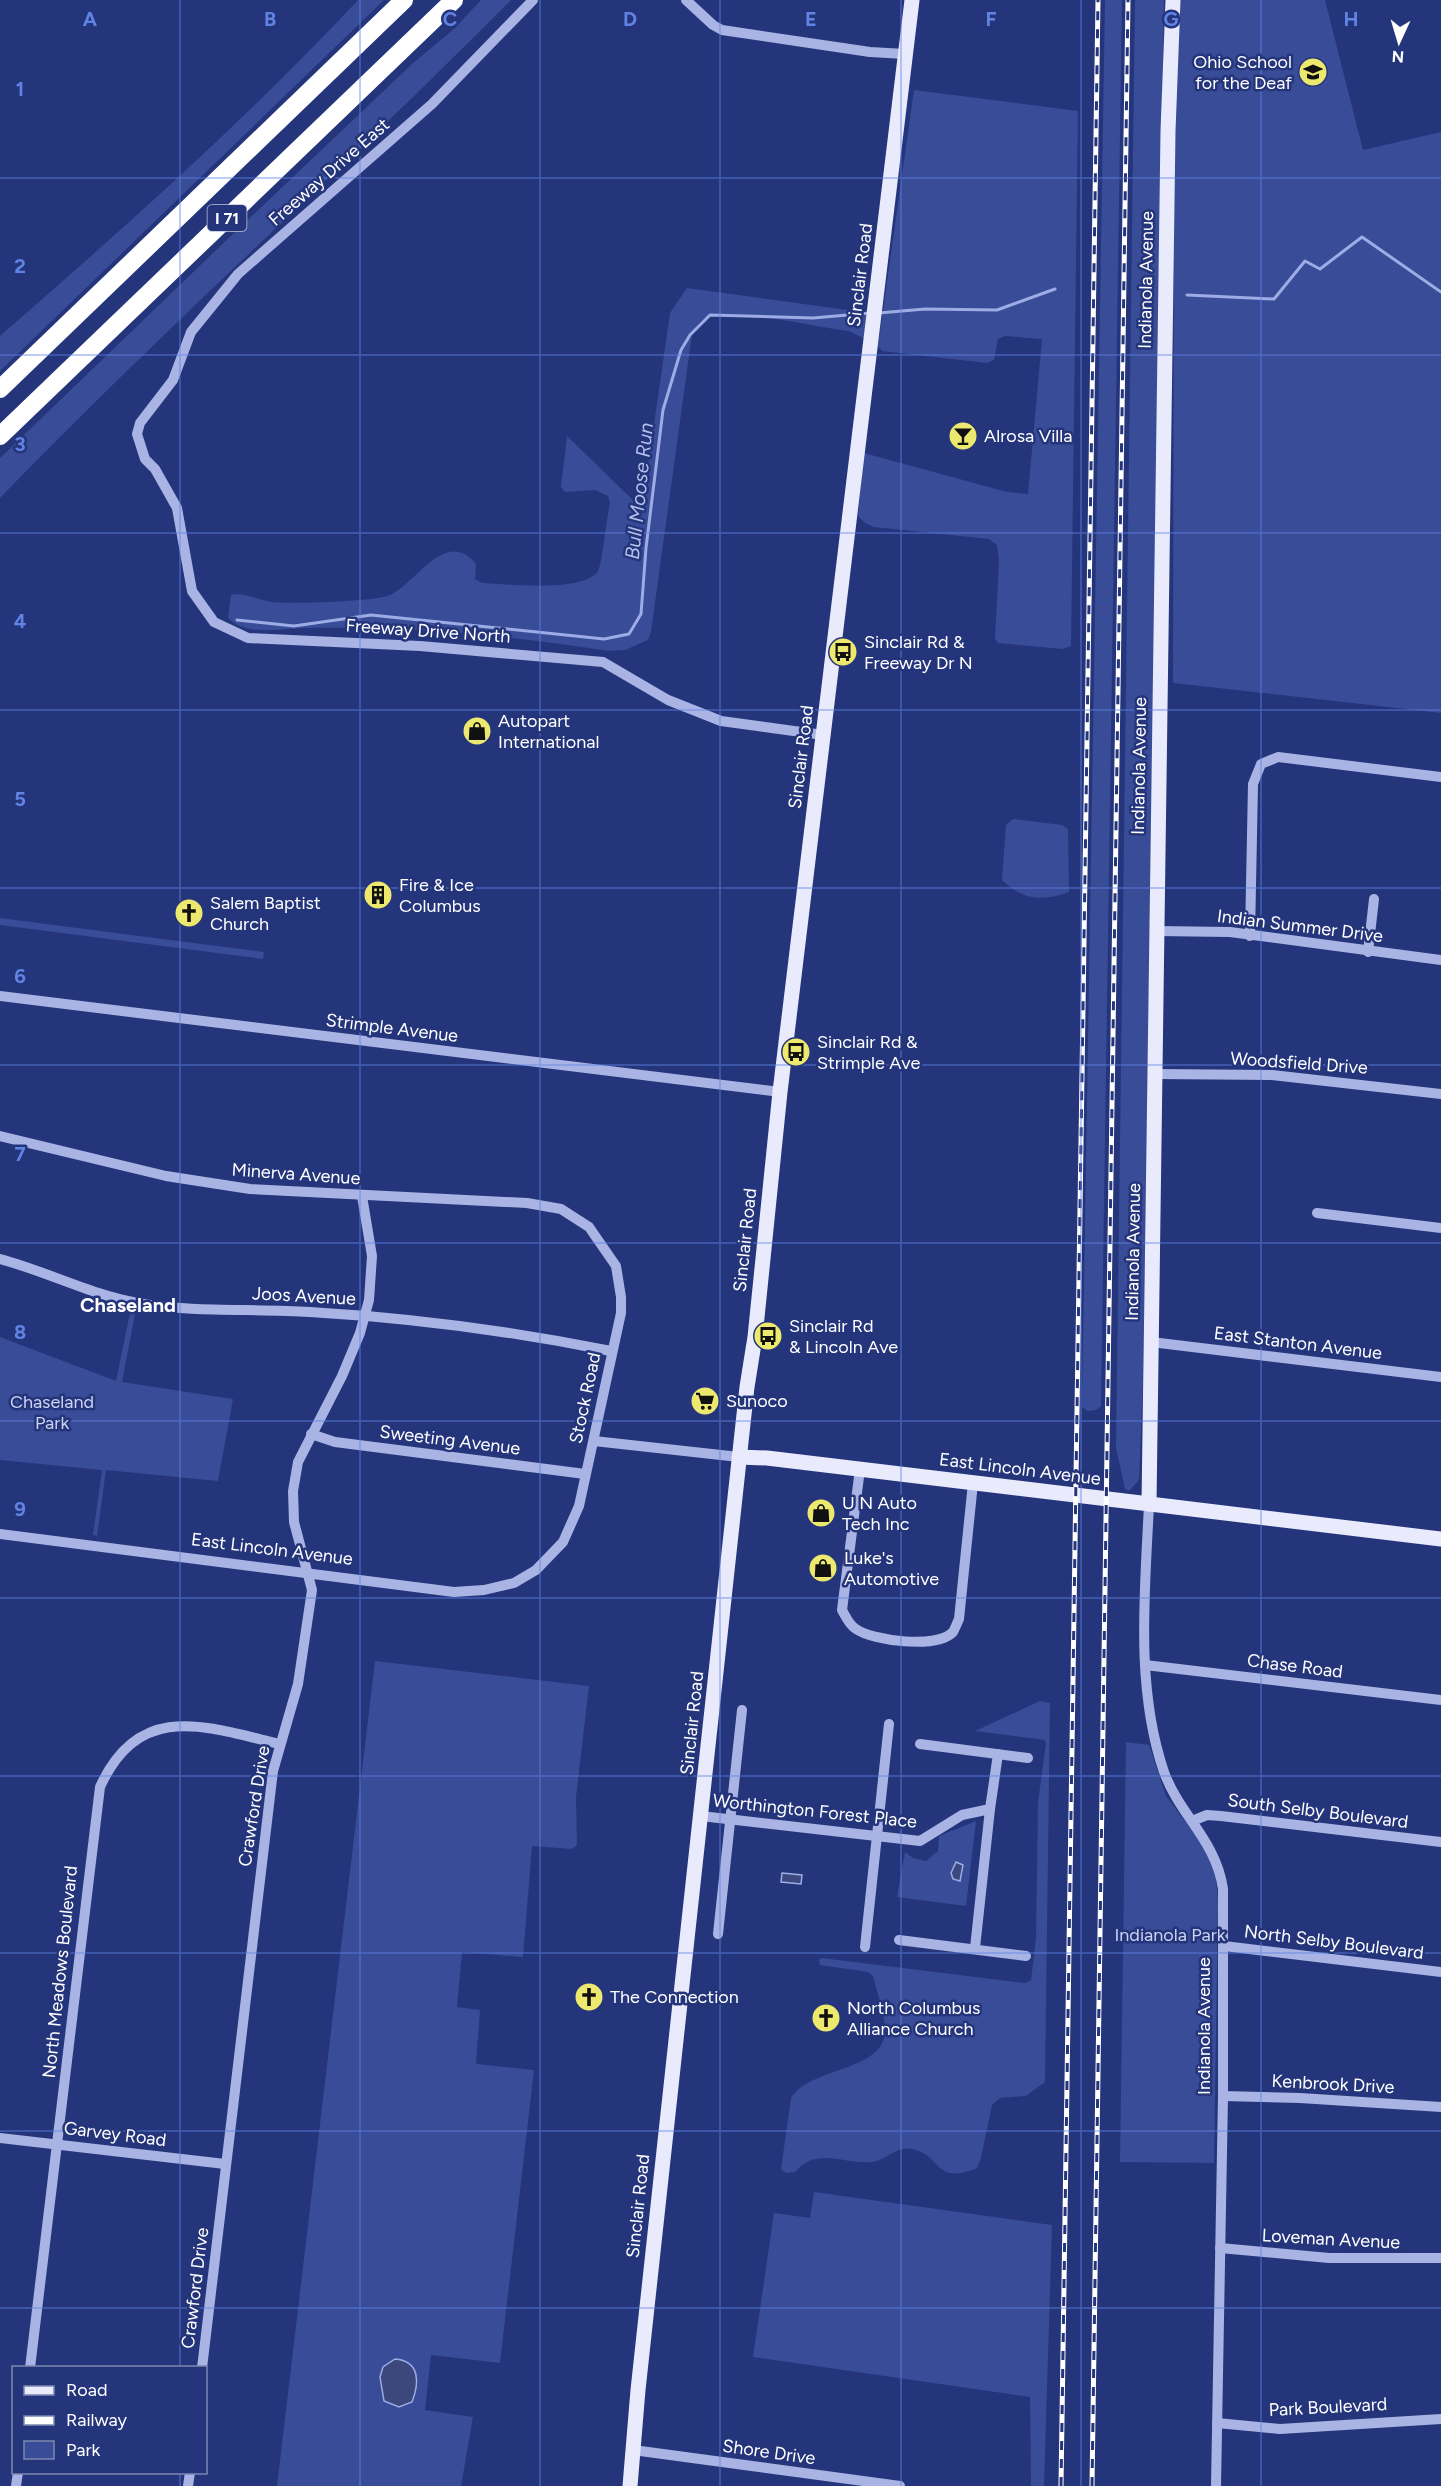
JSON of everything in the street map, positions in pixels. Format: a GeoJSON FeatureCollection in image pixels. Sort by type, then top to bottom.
{"type":"FeatureCollection","features":[{"type":"Feature","properties":{"kind":"highway","name":"I 71"},"geometry":{"type":"LineString","coordinates":[[0,389],[405,0]]}},
{"type":"Feature","properties":{"kind":"highway","name":"I 71"},"geometry":{"type":"LineString","coordinates":[[0,436],[454,0]]}},
{"type":"Feature","properties":{"kind":"main road","name":"Sinclair Road"},"geometry":{"type":"LineString","coordinates":[[630,2486],[780,1092],[912,0]]}},
{"type":"Feature","properties":{"kind":"main road","name":"Indianola Avenue"},"geometry":{"type":"LineString","coordinates":[[1149,1504],[1155,931],[1168,131],[1173,0]]}},
{"type":"Feature","properties":{"kind":"main road","name":"East Lincoln Avenue"},"geometry":{"type":"LineString","coordinates":[[739,1457],[767,1458],[1441,1539]]}},
{"type":"Feature","properties":{"kind":"street","name":"Freeway Drive East"},"geometry":{"type":"LineString","coordinates":[[140,446],[137,434],[140,423],[173,380],[191,333],[238,274],[432,104],[533,0]]}},
{"type":"Feature","properties":{"kind":"street"},"geometry":{"type":"LineString","coordinates":[[686,0],[713,25],[723,30],[870,52],[905,54]]}},
{"type":"Feature","properties":{"kind":"street","name":"Freeway Drive North"},"geometry":{"type":"LineString","coordinates":[[140,446],[177,507],[192,591],[214,622],[248,638],[420,646],[603,662],[668,700],[721,721],[823,735]]}},
{"type":"Feature","properties":{"kind":"street"},"geometry":{"type":"LineString","coordinates":[[1250,936],[1253,783],[1261,764],[1278,757],[1441,777]]}},
{"type":"Feature","properties":{"kind":"street"},"geometry":{"type":"LineString","coordinates":[[1368,952],[1374,899]]}},
{"type":"Feature","properties":{"kind":"street","name":"Indian Summer Drive"},"geometry":{"type":"LineString","coordinates":[[1155,931],[1230,932],[1441,960]]}},
{"type":"Feature","properties":{"kind":"street","name":"Strimple Avenue"},"geometry":{"type":"LineString","coordinates":[[0,996],[780,1092]]}},
{"type":"Feature","properties":{"kind":"street","name":"Woodsfield Drive"},"geometry":{"type":"LineString","coordinates":[[1154,1074],[1272,1075],[1441,1094]]}},
{"type":"Feature","properties":{"kind":"street","name":"Minerva Avenue"},"geometry":{"type":"LineString","coordinates":[[0,1136],[192,1181],[250,1190],[527,1203],[561,1209],[589,1227]]}},
{"type":"Feature","properties":{"kind":"street","name":"Crawford Drive"},"geometry":{"type":"LineString","coordinates":[[202,2366],[269,1801],[279,1744],[298,1684],[312,1590],[294,1522],[293,1491],[298,1462],[342,1376],[369,1300],[372,1256],[362,1196]]}},
{"type":"Feature","properties":{"kind":"street"},"geometry":{"type":"LineString","coordinates":[[1317,1213],[1441,1228]]}},
{"type":"Feature","properties":{"kind":"street","name":"Stock Road"},"geometry":{"type":"LineString","coordinates":[[536,1570],[563,1542],[579,1506],[621,1313],[616,1266],[589,1227]]}},
{"type":"Feature","properties":{"kind":"street","name":"Joos Avenue"},"geometry":{"type":"LineString","coordinates":[[0,1259],[135,1303],[170,1308],[364,1316],[486,1329],[611,1352]]}},
{"type":"Feature","properties":{"kind":"street","name":"East Stanton Avenue"},"geometry":{"type":"LineString","coordinates":[[1151,1342],[1441,1377]]}},
{"type":"Feature","properties":{"kind":"street","name":"Sweeting Avenue"},"geometry":{"type":"LineString","coordinates":[[311,1434],[335,1442],[585,1474]]}},
{"type":"Feature","properties":{"kind":"street","name":"East Lincoln Avenue"},"geometry":{"type":"LineString","coordinates":[[594,1442],[739,1457]]}},
{"type":"Feature","properties":{"kind":"street"},"geometry":{"type":"LineString","coordinates":[[860,1469],[842,1610],[853,1628],[863,1634],[902,1640],[941,1639],[953,1632],[959,1619],[973,1483]]}},
{"type":"Feature","properties":{"kind":"street","name":"Indianola Avenue"},"geometry":{"type":"LineString","coordinates":[[1149,1504],[1146,1665],[1148,1706],[1158,1751],[1174,1797],[1209,1844],[1221,1874],[1224,1946],[1223,2096],[1216,2486]]}},
{"type":"Feature","properties":{"kind":"street","name":"East Lincoln Avenue"},"geometry":{"type":"LineString","coordinates":[[0,1534],[454,1592],[484,1590],[514,1583],[536,1570]]}},
{"type":"Feature","properties":{"kind":"street","name":"Chase Road"},"geometry":{"type":"LineString","coordinates":[[1146,1665],[1441,1700]]}},
{"type":"Feature","properties":{"kind":"street"},"geometry":{"type":"LineString","coordinates":[[718,1934],[742,1710]]}},
{"type":"Feature","properties":{"kind":"street"},"geometry":{"type":"LineString","coordinates":[[865,1947],[889,1724]]}},
{"type":"Feature","properties":{"kind":"street","name":"North Meadows Boulevard"},"geometry":{"type":"LineString","coordinates":[[30,2366],[96,1806],[108,1770],[132,1741],[153,1731],[174,1725],[220,1728],[279,1744]]}},
{"type":"Feature","properties":{"kind":"street"},"geometry":{"type":"LineString","coordinates":[[920,1744],[1028,1758]]}},
{"type":"Feature","properties":{"kind":"street"},"geometry":{"type":"LineString","coordinates":[[975,1948],[998,1754]]}},
{"type":"Feature","properties":{"kind":"street","name":"Worthington Forest Place"},"geometry":{"type":"LineString","coordinates":[[701,1816],[920,1841],[962,1815],[990,1809]]}},
{"type":"Feature","properties":{"kind":"street","name":"South Selby Boulevard"},"geometry":{"type":"LineString","coordinates":[[1192,1821],[1207,1815],[1221,1816],[1441,1842]]}},
{"type":"Feature","properties":{"kind":"street"},"geometry":{"type":"LineString","coordinates":[[899,1940],[1026,1956]]}},
{"type":"Feature","properties":{"kind":"street","name":"North Selby Boulevard"},"geometry":{"type":"LineString","coordinates":[[1224,1946],[1441,1972]]}},
{"type":"Feature","properties":{"kind":"street","name":"Kenbrook Drive"},"geometry":{"type":"LineString","coordinates":[[1223,2096],[1300,2098],[1441,2108]]}},
{"type":"Feature","properties":{"kind":"street","name":"Garvey Road"},"geometry":{"type":"LineString","coordinates":[[0,2138],[225,2164]]}},
{"type":"Feature","properties":{"kind":"street","name":"Loveman Avenue"},"geometry":{"type":"LineString","coordinates":[[1220,2248],[1329,2258],[1441,2258]]}},
{"type":"Feature","properties":{"kind":"street","name":"Park Boulevard"},"geometry":{"type":"LineString","coordinates":[[1217,2423],[1280,2429],[1441,2419]]}},
{"type":"Feature","properties":{"kind":"street","name":"Shore Drive"},"geometry":{"type":"LineString","coordinates":[[633,2450],[900,2486]]}},
{"type":"Feature","properties":{"kind":"green space"},"geometry":{"type":"Polygon","coordinates":[[[358,0],[384,0],[0,371],[0,336],[228,131],[358,0]]]}},
{"type":"Feature","properties":{"kind":"green space"},"geometry":{"type":"Polygon","coordinates":[[[481,0],[511,0],[62,434],[0,498],[0,458],[412,64],[455,28],[481,0]]]}},
{"type":"Feature","properties":{"kind":"green space"},"geometry":{"type":"Polygon","coordinates":[[[1105,0],[1122,0],[1101,1406],[1096,1410],[1088,1411],[1082,1407],[1105,0]]]}},
{"type":"Feature","properties":{"kind":"green space"},"geometry":{"type":"Polygon","coordinates":[[[1135,0],[1164,0],[1143,1381],[1139,1480],[1129,1491],[1125,1489],[1116,1448],[1135,0]]]}},
{"type":"Feature","properties":{"kind":"green space"},"geometry":{"type":"Polygon","coordinates":[[[1178,0],[1325,0],[1363,150],[1441,132],[1441,713],[1173,683],[1174,144],[1178,0]]]}},
{"type":"Feature","properties":{"kind":"green space"},"geometry":{"type":"Polygon","coordinates":[[[914,90],[1078,111],[1071,646],[1063,649],[998,643],[995,639],[999,560],[997,545],[989,539],[874,527],[865,523],[858,516],[864,453],[1007,492],[1028,494],[1042,339],[1005,336],[998,339],[994,360],[987,363],[882,351],[878,346],[914,90]]]}},
{"type":"Feature","properties":{"kind":"green space"},"geometry":{"type":"Polygon","coordinates":[[[687,288],[869,313],[865,339],[849,331],[752,316],[716,315],[700,322],[692,334],[651,632],[648,640],[625,650],[609,651],[534,640],[421,630],[307,628],[255,630],[236,624],[228,618],[231,595],[236,594],[271,602],[296,603],[350,601],[390,595],[442,554],[453,552],[465,554],[476,564],[475,579],[482,583],[544,586],[561,585],[590,578],[600,567],[610,503],[608,496],[595,490],[565,492],[561,487],[567,436],[637,504],[643,501],[670,313],[687,288]]]}},
{"type":"Feature","properties":{"kind":"green space"},"geometry":{"type":"Polygon","coordinates":[[[1013,819],[1062,825],[1068,829],[1069,892],[1050,897],[1033,897],[1017,892],[1002,880],[1006,825],[1013,819]]]}},
{"type":"Feature","properties":{"kind":"green space"},"geometry":{"type":"Polygon","coordinates":[[[0,918],[264,952],[263,959],[0,925],[0,918]]]}},
{"type":"Feature","properties":{"kind":"green space","name":"Chaseland Park"},"geometry":{"type":"Polygon","coordinates":[[[130,1313],[135,1314],[122,1382],[233,1399],[218,1481],[106,1470],[97,1536],[93,1535],[102,1470],[0,1460],[0,1337],[116,1381],[130,1313]]]}},
{"type":"Feature","properties":{"kind":"green space"},"geometry":{"type":"Polygon","coordinates":[[[375,1661],[589,1686],[576,1797],[577,1845],[572,1849],[532,1846],[523,1957],[462,1952],[457,2007],[480,2010],[476,2064],[534,2070],[500,2363],[431,2355],[425,2410],[473,2417],[461,2486],[277,2486],[375,1661]]]}},
{"type":"Feature","properties":{"kind":"green space"},"geometry":{"type":"Polygon","coordinates":[[[1040,1701],[1050,1703],[1045,2082],[1026,2096],[1000,2098],[992,2105],[977,2168],[963,2173],[945,2171],[922,2152],[901,2149],[873,2162],[822,2158],[804,2164],[795,2172],[786,2173],[781,2169],[791,2098],[814,2080],[862,2061],[875,2052],[883,2041],[885,2026],[873,1976],[868,1972],[820,1965],[819,1960],[822,1958],[1025,1983],[1031,1980],[1036,1939],[1038,1802],[1046,1744],[1045,1740],[975,1731],[1040,1701]]]}},
{"type":"Feature","properties":{"kind":"green space","name":"Indianola Park"},"geometry":{"type":"Polygon","coordinates":[[[1126,1742],[1149,1745],[1166,1796],[1198,1838],[1210,1860],[1216,1879],[1218,1901],[1214,2163],[1120,2162],[1126,1742]]]}},
{"type":"Feature","properties":{"kind":"green space"},"geometry":{"type":"Polygon","coordinates":[[[976,1821],[966,1906],[897,1897],[905,1852],[913,1858],[926,1861],[938,1851],[939,1836],[976,1821]]]}},
{"type":"Feature","properties":{"kind":"green space"},"geometry":{"type":"Polygon","coordinates":[[[814,2192],[1052,2225],[1044,2486],[1031,2486],[1030,2397],[753,2357],[774,2213],[810,2218],[814,2192]]]}},
{"type":"Feature","properties":{"kind":"shaded area"},"geometry":{"type":"Polygon","coordinates":[[[956,1862],[963,1865],[960,1881],[953,1879],[951,1873],[956,1862]]]}},
{"type":"Feature","properties":{"kind":"shaded area"},"geometry":{"type":"Polygon","coordinates":[[[782,1873],[802,1875],[801,1884],[781,1882],[782,1873]]]}},
{"type":"Feature","properties":{"kind":"shaded area"},"geometry":{"type":"Polygon","coordinates":[[[395,2359],[410,2364],[417,2381],[412,2402],[399,2407],[384,2401],[380,2377],[383,2367],[395,2359]]]}},
{"type":"Feature","properties":{"kind":"waterway"},"geometry":{"type":"LineString","coordinates":[[1187,295],[1274,299],[1305,261],[1320,269],[1362,237],[1441,292]]}},
{"type":"Feature","properties":{"kind":"waterway","name":"Bull Moose Run"},"geometry":{"type":"LineString","coordinates":[[879,313],[925,309],[997,310],[1055,289]]}},
{"type":"Feature","properties":{"kind":"waterway","name":"Bull Moose Run"},"geometry":{"type":"LineString","coordinates":[[237,620],[294,626],[371,615],[604,639],[629,634],[641,614],[646,548],[663,410],[681,350],[690,335],[710,315],[813,318],[870,313]]}},
{"type":"Feature","properties":{"kind":"railway"},"geometry":{"type":"LineString","coordinates":[[1061,2486],[1098,0]]}},
{"type":"Feature","properties":{"kind":"railway"},"geometry":{"type":"LineString","coordinates":[[1092,2486],[1128,0]]}},
{"type":"Feature","properties":{"kind":"place","name":"Ohio School for the Deaf"},"geometry":{"type":"Point","coordinates":[1313,72]}},
{"type":"Feature","properties":{"kind":"place","name":"Alrosa Villa"},"geometry":{"type":"Point","coordinates":[963,436]}},
{"type":"Feature","properties":{"kind":"place","name":"Sinclair Rd & Freeway Dr N"},"geometry":{"type":"Point","coordinates":[843,652]}},
{"type":"Feature","properties":{"kind":"place","name":"Autopart International"},"geometry":{"type":"Point","coordinates":[477,731]}},
{"type":"Feature","properties":{"kind":"place","name":"Fire & Ice Columbus"},"geometry":{"type":"Point","coordinates":[378,895]}},
{"type":"Feature","properties":{"kind":"place","name":"Salem Baptist Church"},"geometry":{"type":"Point","coordinates":[189,913]}},
{"type":"Feature","properties":{"kind":"place","name":"Sinclair Rd & Strimple Ave"},"geometry":{"type":"Point","coordinates":[796,1052]}},
{"type":"Feature","properties":{"kind":"place","name":"Sinclair Rd & Lincoln Ave"},"geometry":{"type":"Point","coordinates":[768,1336]}},
{"type":"Feature","properties":{"kind":"place","name":"Sunoco"},"geometry":{"type":"Point","coordinates":[705,1401]}},
{"type":"Feature","properties":{"kind":"place","name":"U N Auto Tech Inc"},"geometry":{"type":"Point","coordinates":[821,1513]}},
{"type":"Feature","properties":{"kind":"place","name":"Luke's Automotive"},"geometry":{"type":"Point","coordinates":[823,1568]}},
{"type":"Feature","properties":{"kind":"place","name":"The Connection"},"geometry":{"type":"Point","coordinates":[589,1997]}},
{"type":"Feature","properties":{"kind":"place","name":"North Columbus Alliance Church"},"geometry":{"type":"Point","coordinates":[826,2018]}},
{"type":"Feature","properties":{"kind":"district","name":"Chaseland"},"geometry":{"type":"Point","coordinates":[128,1305]}}]}
